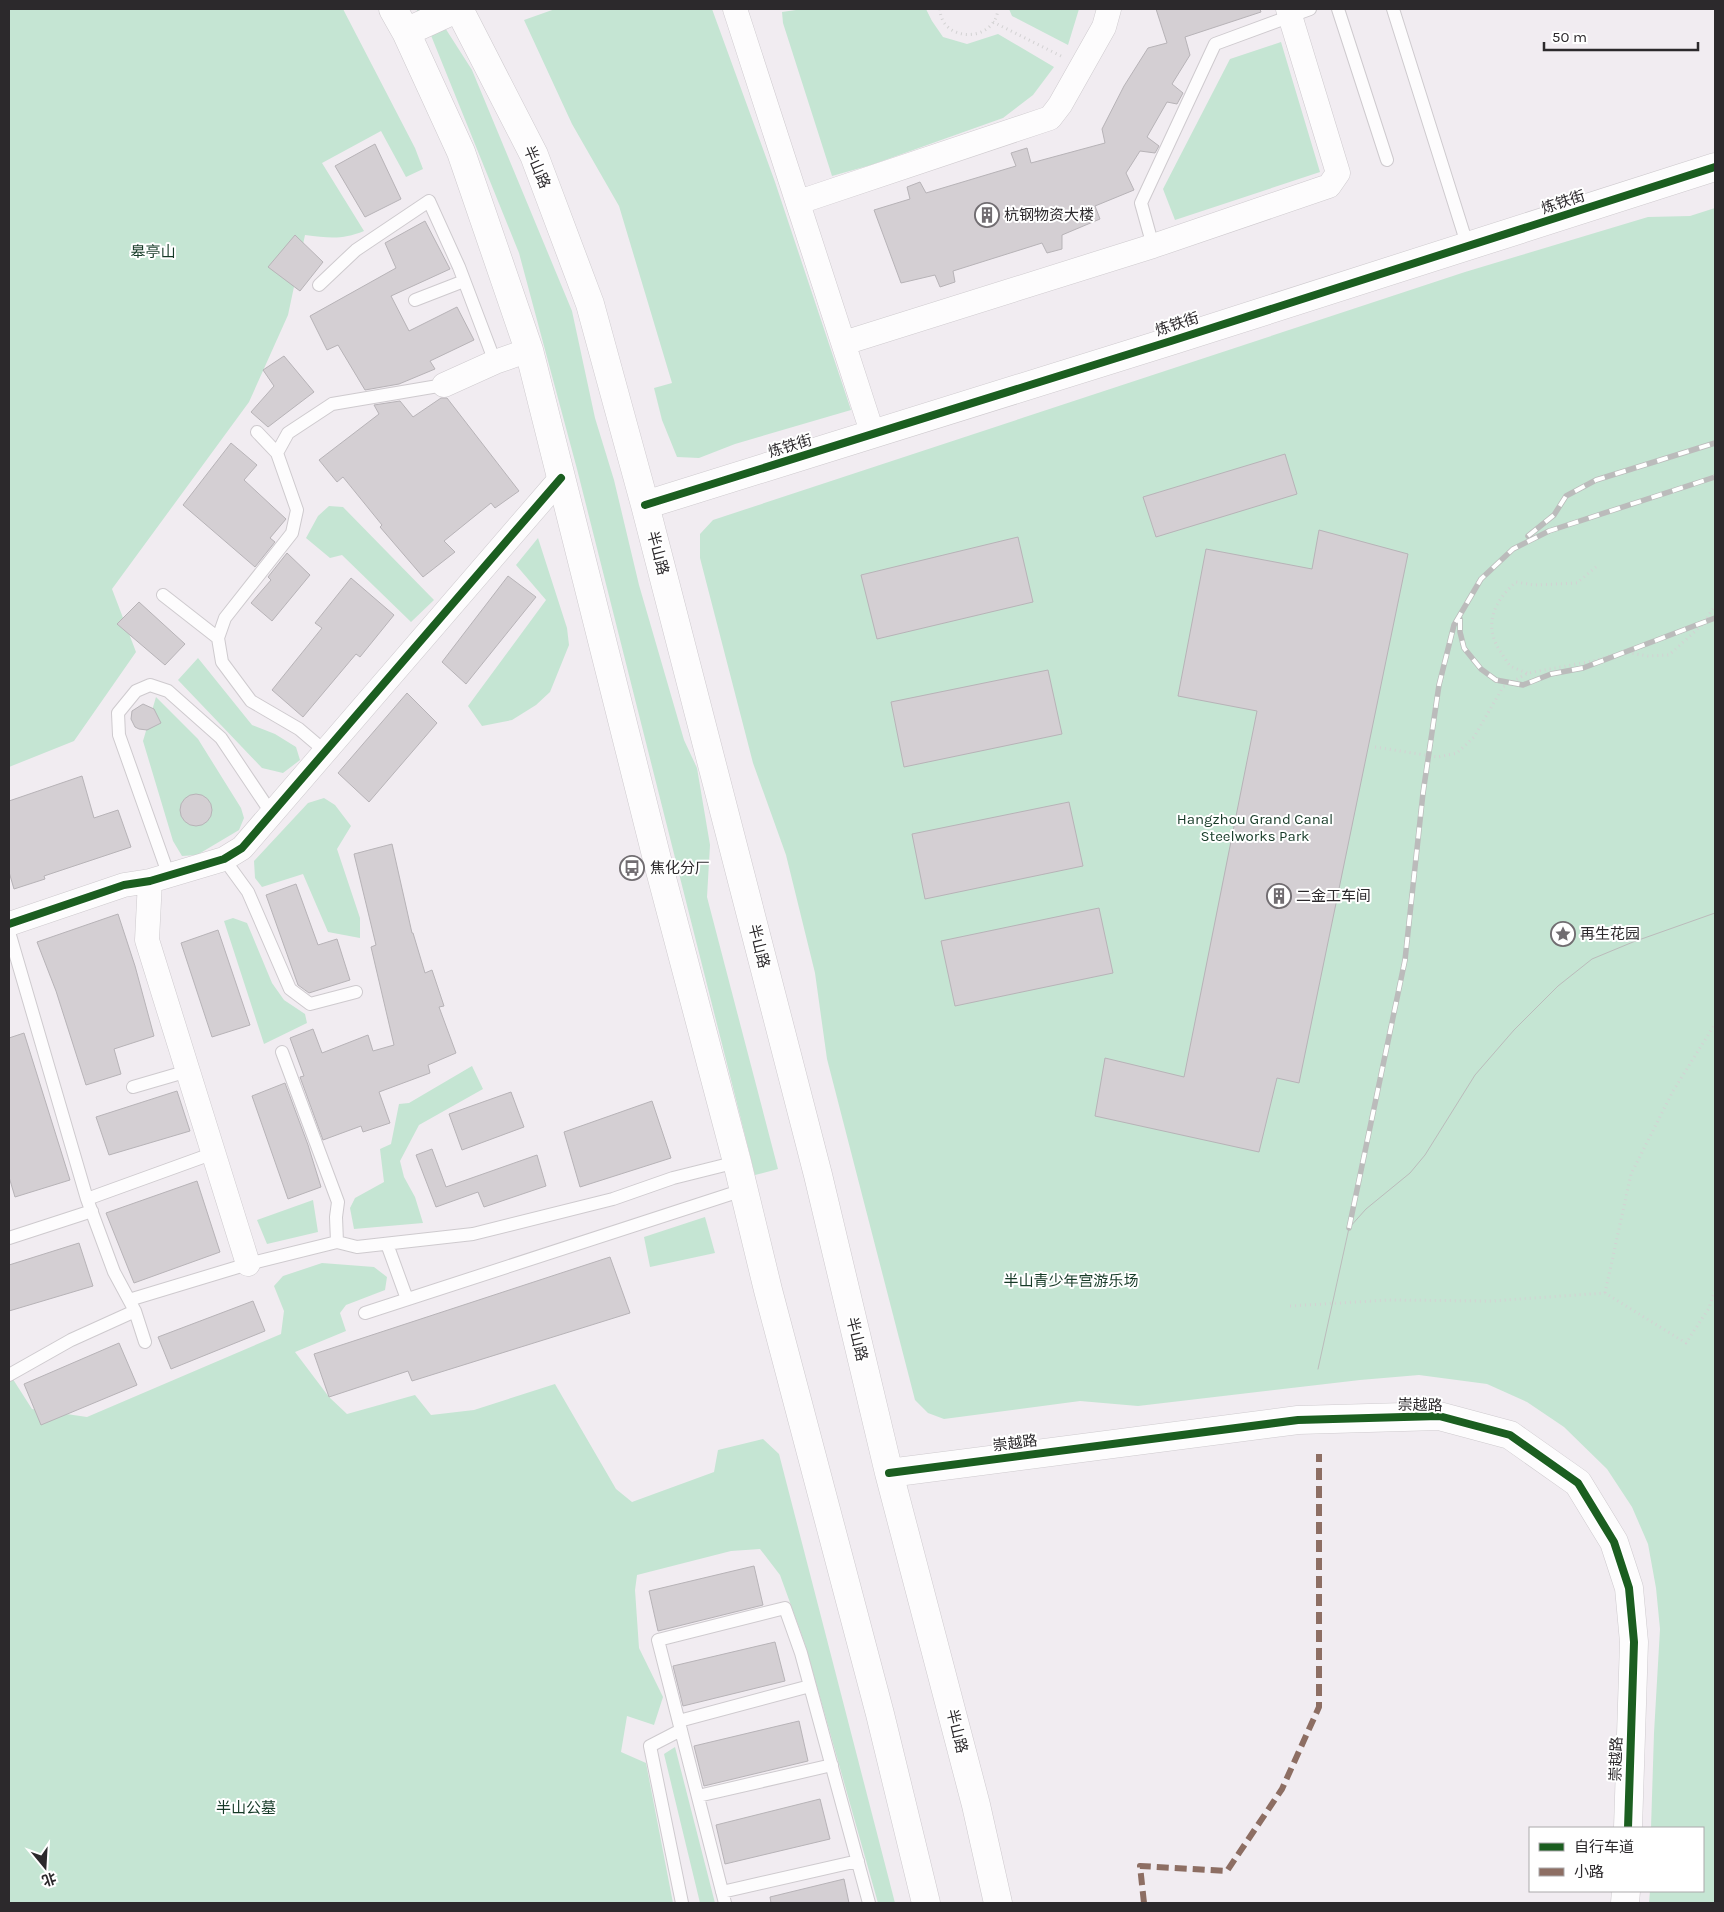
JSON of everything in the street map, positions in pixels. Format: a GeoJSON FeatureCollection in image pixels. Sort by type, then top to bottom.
{"type":"FeatureCollection","features":[{"type":"Feature","properties":{"kind":"main road"},"geometry":{"type":"LineString","coordinates":[[393,9],[406,32],[461,152],[529,350],[658,863],[880,1714],[926,1903]]}},
{"type":"Feature","properties":{"kind":"main road"},"geometry":{"type":"LineString","coordinates":[[406,32],[457,9]]}},
{"type":"Feature","properties":{"kind":"main road","name":"半山路"},"geometry":{"type":"LineString","coordinates":[[457,9],[534,155],[590,304],[645,505],[818,1175],[889,1473],[971,1786],[998,1903]]}},
{"type":"Feature","properties":{"kind":"main road","name":"炼铁街"},"geometry":{"type":"LineString","coordinates":[[645,505],[873,435],[1715,167]]}},
{"type":"Feature","properties":{"kind":"main road","name":"崇越路"},"geometry":{"type":"LineString","coordinates":[[889,1473],[1298,1420],[1439,1416],[1510,1435],[1578,1483],[1614,1542],[1629,1588],[1634,1642],[1628,1827]]}},
{"type":"Feature","properties":{"kind":"street"},"geometry":{"type":"LineString","coordinates":[[735,9],[873,435]]}},
{"type":"Feature","properties":{"kind":"street"},"geometry":{"type":"LineString","coordinates":[[799,202],[1050,118],[1060,105],[1104,27],[1109,9]]}},
{"type":"Feature","properties":{"kind":"street"},"geometry":{"type":"LineString","coordinates":[[844,344],[1153,246],[1329,186],[1338,173],[1296,11]]}},
{"type":"Feature","properties":{"kind":"street"},"geometry":{"type":"LineString","coordinates":[[444,385],[495,362],[529,350]]}},
{"type":"Feature","properties":{"kind":"street"},"geometry":{"type":"LineString","coordinates":[[9,924],[124,885],[159,879],[224,859],[242,848],[561,478]]}},
{"type":"Feature","properties":{"kind":"street"},"geometry":{"type":"LineString","coordinates":[[159,879],[147,940],[248,1264]]}},
{"type":"Feature","properties":{"kind":"lane"},"geometry":{"type":"LineString","coordinates":[[1338,9],[1387,160]]}},
{"type":"Feature","properties":{"kind":"lane"},"geometry":{"type":"LineString","coordinates":[[1393,9],[1468,246]]}},
{"type":"Feature","properties":{"kind":"lane"},"geometry":{"type":"LineString","coordinates":[[1153,246],[1141,203],[1215,44],[1296,11]]}},
{"type":"Feature","properties":{"kind":"lane"},"geometry":{"type":"LineString","coordinates":[[319,285],[356,250],[429,201],[464,281],[495,362]]}},
{"type":"Feature","properties":{"kind":"lane"},"geometry":{"type":"LineString","coordinates":[[415,300],[464,281]]}},
{"type":"Feature","properties":{"kind":"lane"},"geometry":{"type":"LineString","coordinates":[[277,453],[288,433],[332,404],[444,385]]}},
{"type":"Feature","properties":{"kind":"lane"},"geometry":{"type":"LineString","coordinates":[[257,432],[277,453],[297,510],[292,533],[225,618],[218,638],[222,662],[251,702],[299,729],[326,752]]}},
{"type":"Feature","properties":{"kind":"lane"},"geometry":{"type":"LineString","coordinates":[[163,595],[218,638]]}},
{"type":"Feature","properties":{"kind":"lane"},"geometry":{"type":"LineString","coordinates":[[159,879],[119,735],[118,713],[136,691],[150,685],[168,691],[220,738],[272,814]]}},
{"type":"Feature","properties":{"kind":"lane"},"geometry":{"type":"LineString","coordinates":[[224,859],[248,892],[290,989],[310,1004],[356,992]]}},
{"type":"Feature","properties":{"kind":"lane"},"geometry":{"type":"LineString","coordinates":[[9,932],[88,1199],[114,1272],[132,1305],[145,1342]]}},
{"type":"Feature","properties":{"kind":"lane"},"geometry":{"type":"LineString","coordinates":[[282,1052],[338,1202],[336,1217],[337,1242]]}},
{"type":"Feature","properties":{"kind":"lane"},"geometry":{"type":"LineString","coordinates":[[133,1087],[188,1071]]}},
{"type":"Feature","properties":{"kind":"lane"},"geometry":{"type":"LineString","coordinates":[[88,1199],[214,1153]]}},
{"type":"Feature","properties":{"kind":"lane"},"geometry":{"type":"LineString","coordinates":[[9,1375],[132,1305],[248,1264],[337,1242],[357,1247],[473,1234],[613,1199],[673,1178],[737,1162]]}},
{"type":"Feature","properties":{"kind":"lane"},"geometry":{"type":"LineString","coordinates":[[364,1313],[743,1190]]}},
{"type":"Feature","properties":{"kind":"lane"},"geometry":{"type":"LineString","coordinates":[[9,1238],[92,1211]]}},
{"type":"Feature","properties":{"kind":"lane"},"geometry":{"type":"LineString","coordinates":[[387,1244],[407,1299]]}},
{"type":"Feature","properties":{"kind":"lane"},"geometry":{"type":"LineString","coordinates":[[858,1861],[723,1898],[658,1640],[785,1608],[801,1653],[832,1764],[858,1861],[869,1903]]}},
{"type":"Feature","properties":{"kind":"lane"},"geometry":{"type":"LineString","coordinates":[[682,1903],[650,1746],[680,1725],[810,1686]]}},
{"type":"Feature","properties":{"kind":"lane"},"geometry":{"type":"LineString","coordinates":[[698,1796],[832,1764]]}},
{"type":"Feature","properties":{"kind":"path"},"geometry":{"type":"LineString","coordinates":[[940,9],[943,22],[950,30],[969,36],[979,34],[987,29],[993,22],[998,9]]}},
{"type":"Feature","properties":{"kind":"path"},"geometry":{"type":"LineString","coordinates":[[993,22],[1082,66]]}},
{"type":"Feature","properties":{"kind":"path"},"geometry":{"type":"LineString","coordinates":[[1528,673],[1510,666],[1495,643],[1492,626],[1495,608],[1504,593],[1516,582],[1534,584],[1577,583],[1598,566]]}},
{"type":"Feature","properties":{"kind":"path"},"geometry":{"type":"LineString","coordinates":[[1375,747],[1438,757],[1457,753],[1474,737],[1503,687],[1528,673],[1593,661],[1624,652],[1648,656],[1669,655],[1702,625],[1715,606]]}},
{"type":"Feature","properties":{"kind":"path"},"geometry":{"type":"LineString","coordinates":[[1605,1293],[1631,1174],[1673,1090],[1715,1024]]}},
{"type":"Feature","properties":{"kind":"path"},"geometry":{"type":"LineString","coordinates":[[1290,1306],[1389,1300],[1491,1301],[1605,1293],[1686,1343],[1709,1308],[1715,1290]]}},
{"type":"Feature","properties":{"kind":"green space","name":"皋亭山"},"geometry":{"type":"Polygon","coordinates":[[[9,9],[343,9],[415,148],[423,169],[406,177],[381,131],[322,163],[364,231],[335,238],[305,235],[288,315],[249,402],[112,589],[136,652],[74,741],[9,767],[9,9]]]}},
{"type":"Feature","properties":{"kind":"green space"},"geometry":{"type":"Polygon","coordinates":[[[416,9],[433,9],[472,70],[572,311],[595,418],[614,480],[639,585],[684,740],[697,768],[710,845],[707,897],[778,1169],[755,1175],[577,469],[519,253],[428,28],[416,9]]]}},
{"type":"Feature","properties":{"kind":"green space"},"geometry":{"type":"Polygon","coordinates":[[[555,9],[712,9],[775,182],[851,410],[735,444],[699,458],[677,457],[662,420],[654,388],[672,383],[619,206],[572,124],[524,20],[555,9]]]}},
{"type":"Feature","properties":{"kind":"green space"},"geometry":{"type":"Polygon","coordinates":[[[803,9],[926,9],[943,37],[967,44],[998,34],[1054,67],[1033,95],[1003,118],[871,165],[832,176],[783,23],[782,12],[803,9]]]}},
{"type":"Feature","properties":{"kind":"green space"},"geometry":{"type":"Polygon","coordinates":[[[1009,9],[1079,9],[1068,45],[1012,16],[1009,9]]]}},
{"type":"Feature","properties":{"kind":"green space"},"geometry":{"type":"Polygon","coordinates":[[[1281,42],[1320,172],[1175,220],[1163,189],[1230,59],[1281,42]]]}},
{"type":"Feature","properties":{"kind":"green space","name":"Hangzhou Grand Canal Steelworks Park"},"geometry":{"type":"Polygon","coordinates":[[[1715,208],[1715,1903],[1649,1903],[1650,1892],[1704,1892],[1704,1827],[1651,1827],[1660,1629],[1656,1588],[1648,1544],[1632,1507],[1607,1469],[1564,1427],[1527,1402],[1487,1384],[1419,1375],[1138,1406],[1080,1401],[944,1419],[928,1413],[915,1400],[827,1059],[815,973],[786,855],[753,763],[700,558],[700,534],[713,520],[1465,272],[1648,217],[1690,216],[1715,208]]]}},
{"type":"Feature","properties":{"kind":"green space"},"geometry":{"type":"Polygon","coordinates":[[[329,506],[343,507],[434,600],[411,622],[342,555],[330,558],[306,538],[318,516],[329,506]]]}},
{"type":"Feature","properties":{"kind":"green space"},"geometry":{"type":"Polygon","coordinates":[[[538,538],[567,628],[569,645],[550,692],[536,705],[512,720],[482,726],[468,706],[546,600],[516,565],[538,538]]]}},
{"type":"Feature","properties":{"kind":"green space"},"geometry":{"type":"Polygon","coordinates":[[[198,658],[252,725],[275,734],[296,747],[300,760],[283,773],[262,768],[178,680],[198,658]]]}},
{"type":"Feature","properties":{"kind":"green space"},"geometry":{"type":"Polygon","coordinates":[[[156,697],[198,739],[241,808],[244,818],[239,830],[197,855],[182,856],[173,841],[143,741],[156,697]]]}},
{"type":"Feature","properties":{"kind":"green space"},"geometry":{"type":"Polygon","coordinates":[[[324,798],[335,805],[351,826],[337,849],[360,918],[360,938],[328,932],[303,874],[262,887],[255,878],[254,861],[308,803],[324,798]]]}},
{"type":"Feature","properties":{"kind":"green space"},"geometry":{"type":"Polygon","coordinates":[[[233,918],[247,923],[272,983],[284,1000],[305,1014],[307,1023],[264,1044],[224,921],[233,918]]]}},
{"type":"Feature","properties":{"kind":"green space"},"geometry":{"type":"Polygon","coordinates":[[[472,1066],[483,1089],[419,1125],[400,1161],[404,1177],[415,1197],[423,1223],[354,1229],[350,1208],[355,1198],[384,1182],[380,1149],[391,1144],[399,1104],[409,1103],[472,1066]]]}},
{"type":"Feature","properties":{"kind":"green space"},"geometry":{"type":"Polygon","coordinates":[[[313,1200],[318,1232],[267,1244],[257,1220],[313,1200]]]}},
{"type":"Feature","properties":{"kind":"green space"},"geometry":{"type":"Polygon","coordinates":[[[705,1217],[715,1253],[650,1267],[644,1237],[705,1217]]]}},
{"type":"Feature","properties":{"kind":"green space","name":"半山公墓"},"geometry":{"type":"Polygon","coordinates":[[[322,1263],[374,1267],[387,1277],[385,1290],[346,1305],[340,1313],[346,1331],[295,1352],[329,1397],[347,1414],[415,1395],[431,1415],[474,1410],[555,1384],[616,1489],[632,1502],[714,1472],[718,1450],[763,1439],[779,1454],[895,1903],[878,1903],[805,1644],[780,1575],[760,1549],[731,1551],[637,1575],[635,1590],[639,1648],[663,1697],[654,1725],[627,1716],[621,1752],[646,1763],[673,1903],[9,1903],[9,1373],[32,1409],[87,1417],[281,1334],[284,1311],[274,1286],[283,1276],[322,1263]]]}},
{"type":"Feature","properties":{"kind":"green space"},"geometry":{"type":"Polygon","coordinates":[[[675,1747],[715,1903],[700,1903],[664,1754],[675,1747]]]}},
{"type":"Feature","properties":{"kind":"building","name":"杭钢物资大楼"},"geometry":{"type":"Polygon","coordinates":[[[1156,9],[1260,9],[1261,12],[1185,37],[1190,55],[1172,84],[1183,93],[1177,104],[1167,102],[1147,137],[1159,146],[1155,153],[1140,151],[1126,173],[1134,190],[1095,206],[1100,219],[1062,235],[1062,249],[1047,253],[1042,243],[953,271],[955,282],[940,287],[935,275],[901,283],[874,210],[910,199],[907,187],[920,182],[926,193],[1016,166],[1011,153],[1027,148],[1031,163],[1105,143],[1102,129],[1124,86],[1148,48],[1167,43],[1156,9]]]}},
{"type":"Feature","properties":{"kind":"building"},"geometry":{"type":"Polygon","coordinates":[[[375,144],[401,199],[365,217],[335,166],[375,144]]]}},
{"type":"Feature","properties":{"kind":"building"},"geometry":{"type":"Polygon","coordinates":[[[425,221],[450,269],[391,296],[409,331],[457,307],[474,340],[430,361],[435,369],[399,384],[365,390],[338,345],[327,350],[310,316],[396,268],[385,243],[425,221]]]}},
{"type":"Feature","properties":{"kind":"building"},"geometry":{"type":"Polygon","coordinates":[[[295,235],[323,262],[300,291],[268,267],[295,235]]]}},
{"type":"Feature","properties":{"kind":"building"},"geometry":{"type":"Polygon","coordinates":[[[284,356],[314,392],[268,427],[251,412],[274,386],[263,370],[284,356]]]}},
{"type":"Feature","properties":{"kind":"building"},"geometry":{"type":"Polygon","coordinates":[[[441,398],[447,398],[519,491],[495,508],[491,503],[444,541],[455,552],[423,577],[380,527],[382,525],[343,477],[337,482],[319,460],[379,414],[374,405],[400,401],[413,417],[441,398]]]}},
{"type":"Feature","properties":{"kind":"building"},"geometry":{"type":"Polygon","coordinates":[[[231,443],[257,465],[244,480],[286,519],[270,538],[275,542],[255,567],[183,505],[231,443]]]}},
{"type":"Feature","properties":{"kind":"building"},"geometry":{"type":"Polygon","coordinates":[[[1285,454],[1297,494],[1156,537],[1143,497],[1285,454]]]}},
{"type":"Feature","properties":{"kind":"building","name":"二金工车间"},"geometry":{"type":"Polygon","coordinates":[[[1319,530],[1408,554],[1299,1083],[1277,1078],[1259,1152],[1095,1116],[1105,1058],[1184,1077],[1257,711],[1178,696],[1206,549],[1312,569],[1319,530]]]}},
{"type":"Feature","properties":{"kind":"building"},"geometry":{"type":"Polygon","coordinates":[[[1018,537],[1033,602],[877,639],[861,575],[1018,537]]]}},
{"type":"Feature","properties":{"kind":"building"},"geometry":{"type":"Polygon","coordinates":[[[287,553],[310,575],[272,621],[251,603],[271,580],[268,577],[287,553]]]}},
{"type":"Feature","properties":{"kind":"building"},"geometry":{"type":"Polygon","coordinates":[[[508,576],[536,597],[466,684],[442,662],[508,576]]]}},
{"type":"Feature","properties":{"kind":"building"},"geometry":{"type":"Polygon","coordinates":[[[351,578],[394,615],[360,657],[356,654],[303,717],[272,690],[322,628],[315,623],[351,578]]]}},
{"type":"Feature","properties":{"kind":"building"},"geometry":{"type":"Polygon","coordinates":[[[139,602],[185,644],[165,665],[117,624],[139,602]]]}},
{"type":"Feature","properties":{"kind":"building"},"geometry":{"type":"Polygon","coordinates":[[[1048,670],[1062,734],[904,767],[891,702],[1048,670]]]}},
{"type":"Feature","properties":{"kind":"building"},"geometry":{"type":"Polygon","coordinates":[[[407,693],[437,723],[369,802],[338,773],[407,693]]]}},
{"type":"Feature","properties":{"kind":"building"},"geometry":{"type":"Polygon","coordinates":[[[143,704],[154,709],[161,723],[147,730],[135,727],[131,719],[132,711],[143,704]]]}},
{"type":"Feature","properties":{"kind":"building"},"geometry":{"type":"Polygon","coordinates":[[[82,776],[94,818],[118,810],[131,847],[44,876],[45,879],[14,889],[9,872],[9,801],[82,776]]]}},
{"type":"Feature","properties":{"kind":"building"},"geometry":{"type":"Polygon","coordinates":[[[196,794],[207,799],[212,810],[207,821],[196,826],[185,821],[180,810],[185,799],[196,794]]]}},
{"type":"Feature","properties":{"kind":"building"},"geometry":{"type":"Polygon","coordinates":[[[1069,802],[1083,866],[925,899],[912,834],[1069,802]]]}},
{"type":"Feature","properties":{"kind":"building"},"geometry":{"type":"Polygon","coordinates":[[[392,844],[412,933],[425,973],[432,970],[444,1006],[439,1007],[456,1053],[428,1065],[430,1073],[379,1092],[390,1123],[363,1132],[361,1126],[323,1140],[300,1077],[304,1076],[290,1038],[313,1029],[322,1053],[368,1035],[373,1051],[394,1045],[371,947],[376,945],[354,854],[392,844]]]}},
{"type":"Feature","properties":{"kind":"building"},"geometry":{"type":"Polygon","coordinates":[[[296,884],[318,945],[337,939],[350,980],[309,993],[298,985],[266,895],[296,884]]]}},
{"type":"Feature","properties":{"kind":"building"},"geometry":{"type":"Polygon","coordinates":[[[1099,908],[1113,973],[955,1006],[941,941],[1099,908]]]}},
{"type":"Feature","properties":{"kind":"building"},"geometry":{"type":"Polygon","coordinates":[[[118,914],[135,966],[154,1036],[114,1049],[121,1074],[86,1085],[56,991],[37,942],[118,914]]]}},
{"type":"Feature","properties":{"kind":"building"},"geometry":{"type":"Polygon","coordinates":[[[218,930],[250,1025],[212,1037],[181,943],[218,930]]]}},
{"type":"Feature","properties":{"kind":"building"},"geometry":{"type":"Polygon","coordinates":[[[24,1033],[70,1180],[15,1197],[9,1177],[9,1038],[24,1033]]]}},
{"type":"Feature","properties":{"kind":"building"},"geometry":{"type":"Polygon","coordinates":[[[285,1083],[321,1187],[288,1199],[252,1096],[285,1083]]]}},
{"type":"Feature","properties":{"kind":"building"},"geometry":{"type":"Polygon","coordinates":[[[177,1091],[190,1131],[109,1155],[96,1117],[177,1091]]]}},
{"type":"Feature","properties":{"kind":"building"},"geometry":{"type":"Polygon","coordinates":[[[511,1092],[524,1127],[462,1150],[449,1114],[511,1092]]]}},
{"type":"Feature","properties":{"kind":"building"},"geometry":{"type":"Polygon","coordinates":[[[652,1101],[671,1158],[580,1187],[564,1132],[652,1101]]]}},
{"type":"Feature","properties":{"kind":"building"},"geometry":{"type":"Polygon","coordinates":[[[432,1149],[446,1187],[537,1155],[546,1186],[484,1207],[478,1192],[436,1207],[416,1155],[432,1149]]]}},
{"type":"Feature","properties":{"kind":"building"},"geometry":{"type":"Polygon","coordinates":[[[197,1181],[220,1252],[134,1283],[106,1213],[197,1181]]]}},
{"type":"Feature","properties":{"kind":"building"},"geometry":{"type":"Polygon","coordinates":[[[79,1243],[93,1286],[9,1311],[9,1265],[79,1243]]]}},
{"type":"Feature","properties":{"kind":"building"},"geometry":{"type":"Polygon","coordinates":[[[610,1257],[630,1313],[412,1381],[408,1371],[329,1397],[314,1354],[610,1257]]]}},
{"type":"Feature","properties":{"kind":"building"},"geometry":{"type":"Polygon","coordinates":[[[253,1301],[265,1331],[171,1369],[158,1337],[253,1301]]]}},
{"type":"Feature","properties":{"kind":"building"},"geometry":{"type":"Polygon","coordinates":[[[119,1343],[137,1385],[41,1425],[24,1384],[119,1343]]]}},
{"type":"Feature","properties":{"kind":"building"},"geometry":{"type":"Polygon","coordinates":[[[754,1566],[763,1605],[658,1631],[649,1591],[754,1566]]]}},
{"type":"Feature","properties":{"kind":"building"},"geometry":{"type":"Polygon","coordinates":[[[775,1642],[785,1681],[683,1706],[673,1666],[775,1642]]]}},
{"type":"Feature","properties":{"kind":"building"},"geometry":{"type":"Polygon","coordinates":[[[799,1721],[808,1761],[704,1786],[694,1746],[799,1721]]]}},
{"type":"Feature","properties":{"kind":"building"},"geometry":{"type":"Polygon","coordinates":[[[820,1799],[830,1839],[725,1864],[716,1825],[820,1799]]]}},
{"type":"Feature","properties":{"kind":"building"},"geometry":{"type":"Polygon","coordinates":[[[844,1879],[849,1903],[771,1903],[770,1897],[844,1879]]]}},
{"type":"Feature","properties":{"kind":"tram line"},"geometry":{"type":"LineString","coordinates":[[1318,1369],[1349,1228],[1366,1209],[1410,1173],[1425,1155],[1475,1075],[1514,1030],[1558,986],[1592,959],[1633,942],[1715,913]]}},
{"type":"Feature","properties":{"kind":"railway"},"geometry":{"type":"LineString","coordinates":[[1528,536],[1554,515],[1566,496],[1596,480],[1715,443]]}},
{"type":"Feature","properties":{"kind":"railway"},"geometry":{"type":"LineString","coordinates":[[1349,1228],[1405,960],[1423,793],[1439,685],[1454,625],[1481,579],[1513,549],[1549,531],[1715,477]]}},
{"type":"Feature","properties":{"kind":"railway"},"geometry":{"type":"LineString","coordinates":[[1460,619],[1460,632],[1464,648],[1481,669],[1496,680],[1523,685],[1551,674],[1583,668],[1715,618]]}},
{"type":"Feature","properties":{"kind":"marked path"},"geometry":{"type":"LineString","coordinates":[[1144,1903],[1140,1866],[1227,1871],[1282,1789],[1319,1707],[1319,1454]]}},
{"type":"Feature","properties":{"kind":"cycle path"},"geometry":{"type":"LineString","coordinates":[[645,505],[1171,341],[1715,167]]}},
{"type":"Feature","properties":{"kind":"cycle path"},"geometry":{"type":"LineString","coordinates":[[9,924],[124,885],[150,881],[224,859],[242,848],[561,478]]}},
{"type":"Feature","properties":{"kind":"cycle path"},"geometry":{"type":"LineString","coordinates":[[889,1473],[1298,1420],[1439,1416],[1510,1435],[1578,1483],[1614,1542],[1629,1588],[1634,1642],[1628,1827]]}},
{"type":"Feature","properties":{"kind":"place","name":"杭钢物资大楼"},"geometry":{"type":"Point","coordinates":[987,215]}},
{"type":"Feature","properties":{"kind":"place","name":"焦化分厂"},"geometry":{"type":"Point","coordinates":[632,868]}},
{"type":"Feature","properties":{"kind":"place","name":"二金工车间"},"geometry":{"type":"Point","coordinates":[1279,896]}},
{"type":"Feature","properties":{"kind":"place","name":"再生花园"},"geometry":{"type":"Point","coordinates":[1563,934]}},
{"type":"Feature","properties":{"kind":"park label","name":"半山青少年宫游乐场"},"geometry":{"type":"Point","coordinates":[1071,1281]}}]}
